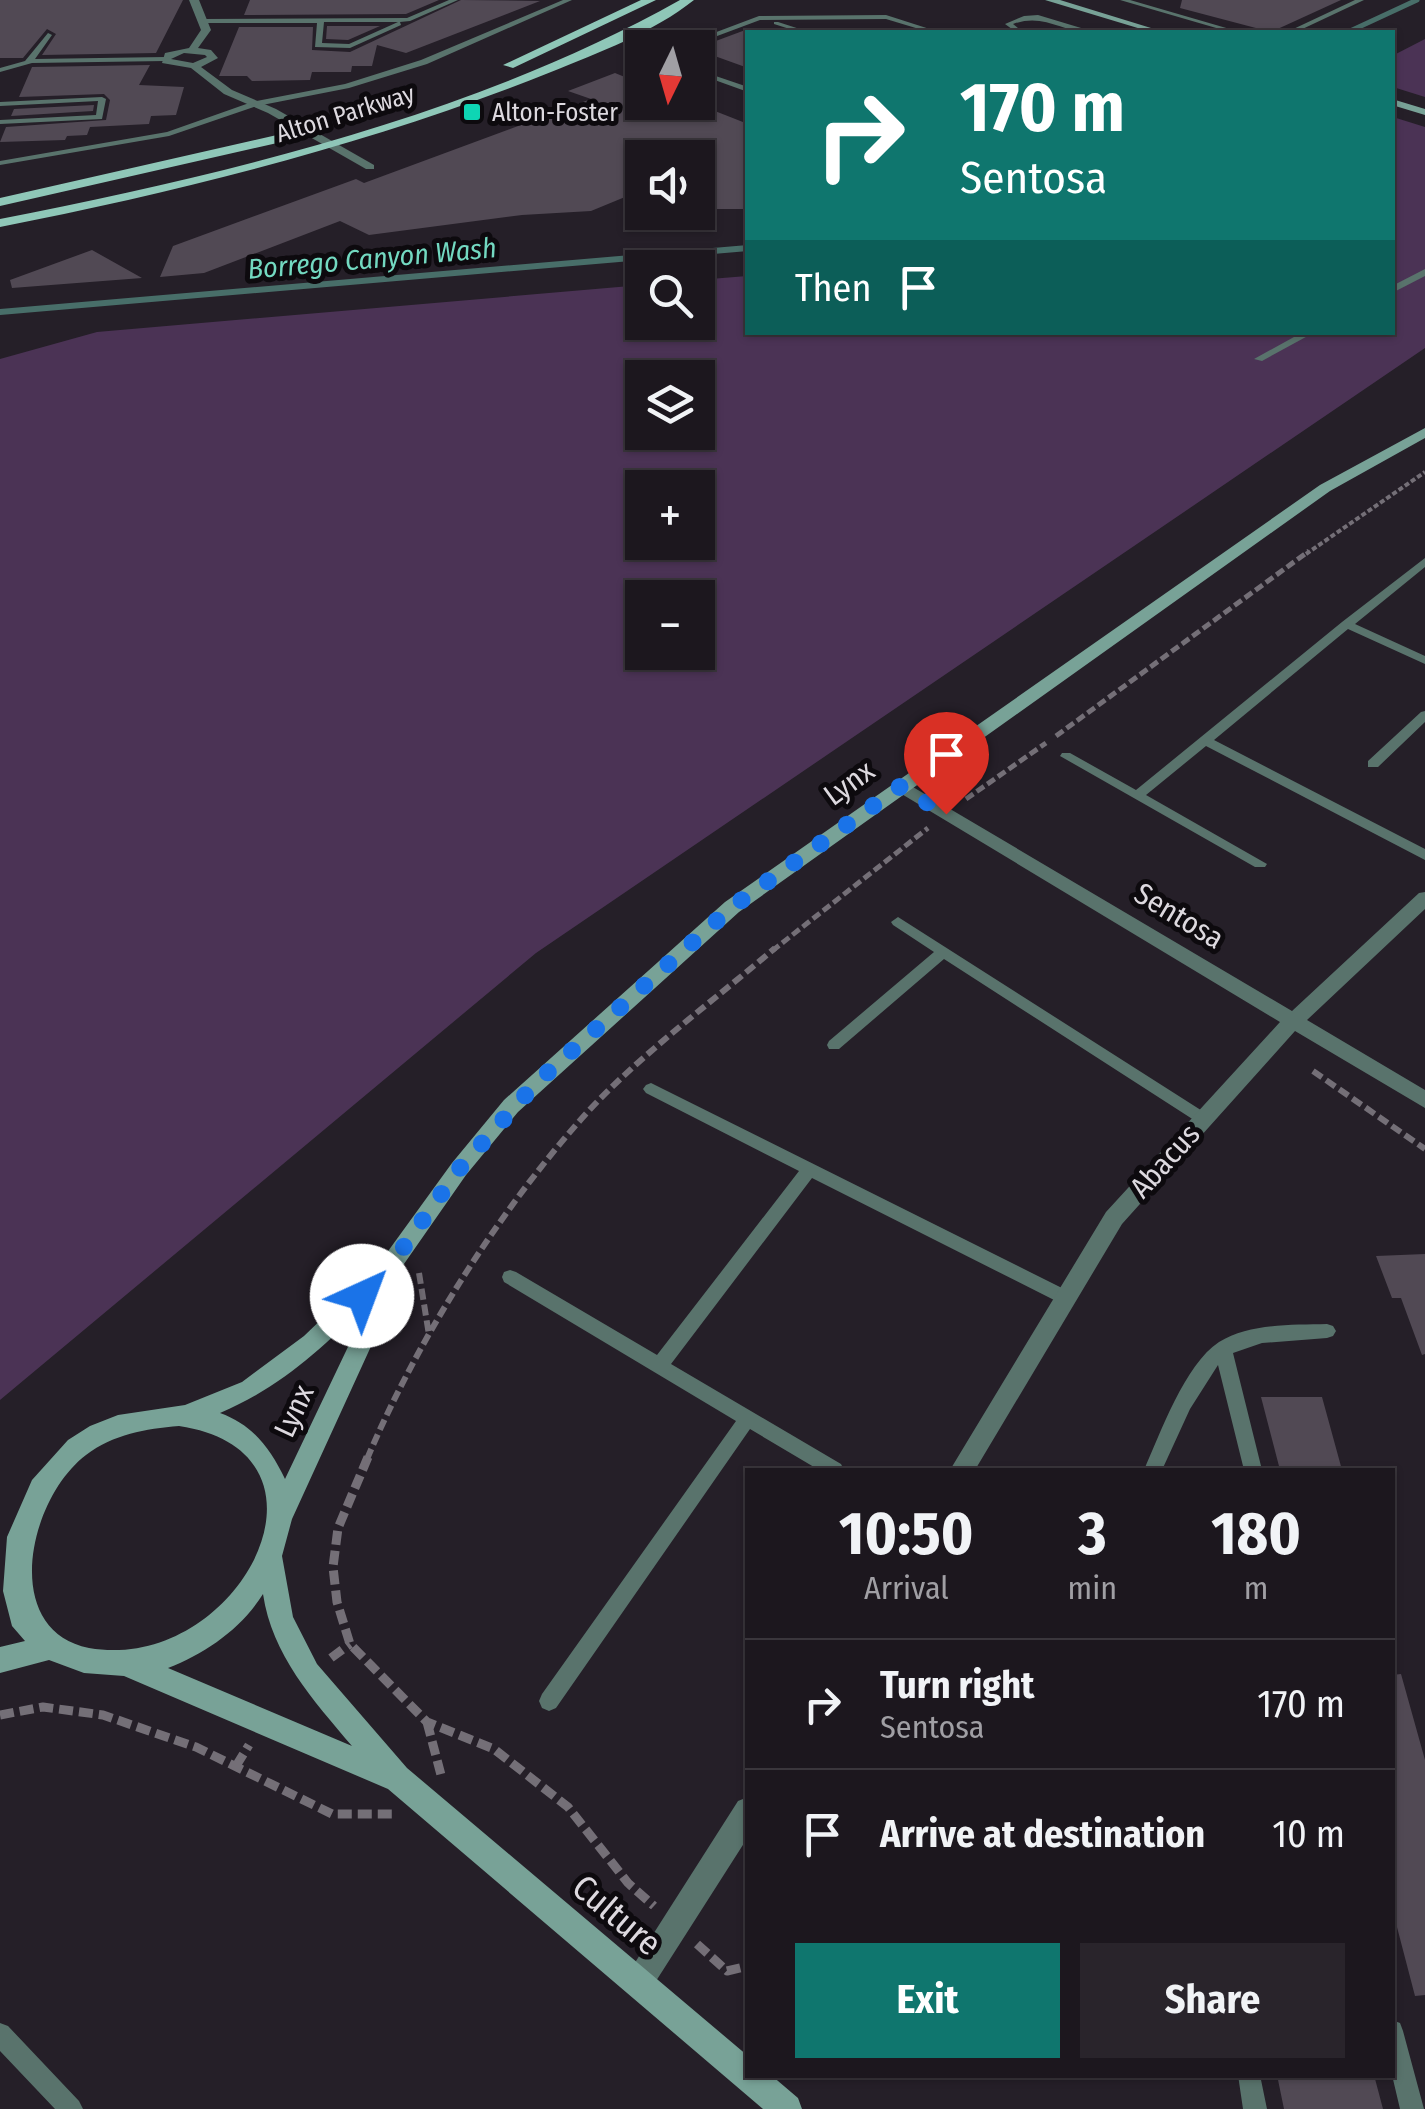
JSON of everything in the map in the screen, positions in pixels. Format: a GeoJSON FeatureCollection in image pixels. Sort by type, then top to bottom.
{"type":"FeatureCollection","features":[{"type":"Feature","properties":{"kind":"main road"},"geometry":{"type":"LineString","coordinates":[[490,72],[650,0]]}},
{"type":"Feature","properties":{"kind":"main road","name":"Alton Parkway"},"geometry":{"type":"LineString","coordinates":[[0,223],[134,195],[327,143],[522,78],[619,36],[688,0]]}},
{"type":"Feature","properties":{"kind":"main road","name":"Alton Parkway"},"geometry":{"type":"LineString","coordinates":[[0,202],[314,130]]}},
{"type":"Feature","properties":{"kind":"street"},"geometry":{"type":"LineString","coordinates":[[193,49],[206,30],[194,0]]}},
{"type":"Feature","properties":{"kind":"street"},"geometry":{"type":"LineString","coordinates":[[1050,0],[1152,30]]}},
{"type":"Feature","properties":{"kind":"street"},"geometry":{"type":"LineString","coordinates":[[193,49],[208,52],[213,58],[194,66],[176,66],[165,60],[175,52],[193,49]]}},
{"type":"Feature","properties":{"kind":"street"},"geometry":{"type":"LineString","coordinates":[[194,66],[228,92],[314,130],[327,143],[370,166]]}},
{"type":"Feature","properties":{"kind":"street"},"geometry":{"type":"LineString","coordinates":[[1395,103],[1425,112]]}},
{"type":"Feature","properties":{"kind":"street","name":"Lynx"},"geometry":{"type":"LineString","coordinates":[[184,1416],[250,1388],[312,1342],[386,1272],[459,1169],[511,1106],[732,907],[1325,488],[1425,432]]}},
{"type":"Feature","properties":{"kind":"street","name":"Sentosa"},"geometry":{"type":"LineString","coordinates":[[901,786],[1425,1100]]}},
{"type":"Feature","properties":{"kind":"street","name":"Abacus"},"geometry":{"type":"LineString","coordinates":[[963,1468],[1114,1218],[1294,1020],[1425,898]]}},
{"type":"Feature","properties":{"kind":"street","name":"Lynx"},"geometry":{"type":"LineString","coordinates":[[278,1520],[378,1307],[386,1272]]}},
{"type":"Feature","properties":{"kind":"street"},"geometry":{"type":"LineString","coordinates":[[184,1416],[218,1422],[249,1442],[270,1470],[280,1506],[270,1556],[256,1586],[225,1621],[184,1648],[137,1663],[90,1663],[50,1647],[21,1618],[8,1580],[11,1538],[28,1497],[58,1462],[97,1434],[138,1419],[184,1416]]}},
{"type":"Feature","properties":{"kind":"street"},"geometry":{"type":"LineString","coordinates":[[0,1537],[20,1516]]}},
{"type":"Feature","properties":{"kind":"street","name":"Culture"},"geometry":{"type":"LineString","coordinates":[[270,1556],[280,1620],[308,1674],[397,1778],[745,2073]]}},
{"type":"Feature","properties":{"kind":"street"},"geometry":{"type":"LineString","coordinates":[[0,1660],[50,1647]]}},
{"type":"Feature","properties":{"kind":"street","name":"Culture"},"geometry":{"type":"LineString","coordinates":[[125,1663],[397,1778]]}},
{"type":"Feature","properties":{"kind":"street"},"geometry":{"type":"LineString","coordinates":[[639,1982],[745,1816]]}},
{"type":"Feature","properties":{"kind":"street","name":"Culture"},"geometry":{"type":"LineString","coordinates":[[751,2078],[787,2109]]}},
{"type":"Feature","properties":{"kind":"lane"},"geometry":{"type":"LineString","coordinates":[[321,20],[318,45],[350,46],[455,0]]}},
{"type":"Feature","properties":{"kind":"lane"},"geometry":{"type":"LineString","coordinates":[[0,164],[170,134],[255,104],[346,86],[424,62],[569,0]]}},
{"type":"Feature","properties":{"kind":"lane"},"geometry":{"type":"LineString","coordinates":[[1123,0],[1229,30]]}},
{"type":"Feature","properties":{"kind":"lane"},"geometry":{"type":"LineString","coordinates":[[1295,30],[1361,0]]}},
{"type":"Feature","properties":{"kind":"lane"},"geometry":{"type":"LineString","coordinates":[[1017,30],[1008,24],[1026,16],[1081,30]]}},
{"type":"Feature","properties":{"kind":"lane"},"geometry":{"type":"LineString","coordinates":[[715,34],[760,18],[886,17],[928,30]]}},
{"type":"Feature","properties":{"kind":"lane"},"geometry":{"type":"LineString","coordinates":[[760,18],[799,30]]}},
{"type":"Feature","properties":{"kind":"lane"},"geometry":{"type":"LineString","coordinates":[[203,21],[408,20]]}},
{"type":"Feature","properties":{"kind":"lane"},"geometry":{"type":"LineString","coordinates":[[30,61],[48,35]]}},
{"type":"Feature","properties":{"kind":"lane"},"geometry":{"type":"LineString","coordinates":[[0,122],[99,117],[102,99],[0,104],[5,70],[30,61],[165,60]]}},
{"type":"Feature","properties":{"kind":"lane"},"geometry":{"type":"LineString","coordinates":[[715,78],[745,89]]}},
{"type":"Feature","properties":{"kind":"lane"},"geometry":{"type":"LineString","coordinates":[[1395,288],[1425,272]]}},
{"type":"Feature","properties":{"kind":"lane"},"geometry":{"type":"LineString","coordinates":[[1259,359],[1305,335]]}},
{"type":"Feature","properties":{"kind":"lane"},"geometry":{"type":"LineString","coordinates":[[1137,796],[1425,561]]}},
{"type":"Feature","properties":{"kind":"lane"},"geometry":{"type":"LineString","coordinates":[[1346,624],[1425,660]]}},
{"type":"Feature","properties":{"kind":"lane"},"geometry":{"type":"LineString","coordinates":[[1373,764],[1425,715]]}},
{"type":"Feature","properties":{"kind":"lane"},"geometry":{"type":"LineString","coordinates":[[1204,740],[1425,855]]}},
{"type":"Feature","properties":{"kind":"lane"},"geometry":{"type":"LineString","coordinates":[[1066,756],[1260,864]]}},
{"type":"Feature","properties":{"kind":"lane"},"geometry":{"type":"LineString","coordinates":[[898,922],[1202,1118]]}},
{"type":"Feature","properties":{"kind":"lane"},"geometry":{"type":"LineString","coordinates":[[834,1045],[944,951]]}},
{"type":"Feature","properties":{"kind":"lane"},"geometry":{"type":"LineString","coordinates":[[651,1088],[1066,1298]]}},
{"type":"Feature","properties":{"kind":"lane"},"geometry":{"type":"LineString","coordinates":[[659,1366],[810,1169]]}},
{"type":"Feature","properties":{"kind":"lane"},"geometry":{"type":"LineString","coordinates":[[510,1277],[832,1468]]}},
{"type":"Feature","properties":{"kind":"lane"},"geometry":{"type":"LineString","coordinates":[[1153,1468],[1207,1365],[1223,1349],[1275,1334],[1327,1331]]}},
{"type":"Feature","properties":{"kind":"lane"},"geometry":{"type":"LineString","coordinates":[[1223,1349],[1253,1468]]}},
{"type":"Feature","properties":{"kind":"lane"},"geometry":{"type":"LineString","coordinates":[[549,1701],[748,1418]]}},
{"type":"Feature","properties":{"kind":"lane"},"geometry":{"type":"LineString","coordinates":[[0,2034],[71,2109]]}},
{"type":"Feature","properties":{"kind":"lane"},"geometry":{"type":"LineString","coordinates":[[1395,2042],[1412,2109]]}},
{"type":"Feature","properties":{"kind":"lane"},"geometry":{"type":"LineString","coordinates":[[1249,2078],[1255,2109]]}},
{"type":"Feature","properties":{"kind":"path"},"geometry":{"type":"LineString","coordinates":[[978,790],[1352,520],[1425,472]]}},
{"type":"Feature","properties":{"kind":"path"},"geometry":{"type":"LineString","coordinates":[[628,1884],[568,1807],[494,1749],[427,1722],[350,1644],[337,1602],[334,1567],[338,1528],[376,1438],[429,1336],[516,1199],[578,1122],[658,1048],[816,914],[922,832]]}},
{"type":"Feature","properties":{"kind":"path"},"geometry":{"type":"LineString","coordinates":[[1312,1071],[1350,1102],[1425,1149]]}},
{"type":"Feature","properties":{"kind":"path"},"geometry":{"type":"LineString","coordinates":[[415,1233],[429,1336]]}},
{"type":"Feature","properties":{"kind":"path"},"geometry":{"type":"LineString","coordinates":[[325,1662],[350,1644]]}},
{"type":"Feature","properties":{"kind":"path"},"geometry":{"type":"LineString","coordinates":[[0,1715],[44,1707],[103,1715],[196,1747],[332,1814]]}},
{"type":"Feature","properties":{"kind":"path"},"geometry":{"type":"LineString","coordinates":[[236,1766],[250,1743]]}},
{"type":"Feature","properties":{"kind":"path"},"geometry":{"type":"LineString","coordinates":[[727,1971],[745,1967]]}},
{"type":"Feature","properties":{"kind":"shaded area"},"geometry":{"type":"Polygon","coordinates":[[[1425,39],[1425,97],[1395,88],[1395,54],[1425,39]]]}},
{"type":"Feature","properties":{"kind":"shaded area"},"geometry":{"type":"Polygon","coordinates":[[[1395,118],[1425,127],[1425,348],[536,953],[0,1400],[0,359],[97,332],[625,286],[625,340],[715,340],[715,279],[745,276],[745,335],[1395,335],[1395,118]]]}},
{"type":"Feature","properties":{"kind":"building"},"geometry":{"type":"Polygon","coordinates":[[[0,0],[183,0],[156,53],[42,55],[56,34],[47,29],[23,58],[0,58],[0,0]]]}},
{"type":"Feature","properties":{"kind":"building"},"geometry":{"type":"Polygon","coordinates":[[[250,0],[439,0],[406,14],[244,15],[250,0]]]}},
{"type":"Feature","properties":{"kind":"building"},"geometry":{"type":"Polygon","coordinates":[[[461,0],[540,1],[406,53],[377,45],[372,66],[352,66],[351,72],[312,72],[310,80],[252,81],[247,76],[219,76],[239,27],[313,27],[312,50],[350,52],[461,0]]]}},
{"type":"Feature","properties":{"kind":"building"},"geometry":{"type":"Polygon","coordinates":[[[1182,0],[1341,0],[1275,30],[1180,8],[1182,0]]]}},
{"type":"Feature","properties":{"kind":"building"},"geometry":{"type":"Polygon","coordinates":[[[327,26],[380,26],[348,40],[326,39],[327,26]]]}},
{"type":"Feature","properties":{"kind":"building"},"geometry":{"type":"Polygon","coordinates":[[[745,30],[745,67],[715,56],[715,41],[745,30]]]}},
{"type":"Feature","properties":{"kind":"building"},"geometry":{"type":"Polygon","coordinates":[[[150,65],[139,85],[184,87],[176,115],[151,116],[149,124],[90,127],[87,135],[67,136],[65,140],[0,142],[6,127],[106,120],[110,100],[104,94],[19,97],[32,67],[150,65]]]}},
{"type":"Feature","properties":{"kind":"building"},"geometry":{"type":"Polygon","coordinates":[[[615,73],[625,77],[625,120],[715,120],[715,111],[745,123],[745,209],[715,209],[715,140],[625,140],[625,197],[591,211],[522,215],[369,235],[340,221],[204,273],[160,277],[173,246],[356,179],[364,183],[591,99],[568,91],[615,73]]]}},
{"type":"Feature","properties":{"kind":"building"},"geometry":{"type":"Polygon","coordinates":[[[94,105],[93,111],[11,116],[14,109],[94,105]]]}},
{"type":"Feature","properties":{"kind":"building"},"geometry":{"type":"Polygon","coordinates":[[[92,250],[142,278],[12,288],[10,280],[92,250]]]}},
{"type":"Feature","properties":{"kind":"building"},"geometry":{"type":"Polygon","coordinates":[[[1425,1254],[1422,1355],[1401,1298],[1392,1298],[1376,1256],[1425,1254]]]}},
{"type":"Feature","properties":{"kind":"building"},"geometry":{"type":"Polygon","coordinates":[[[1261,1397],[1322,1397],[1341,1468],[1279,1468],[1261,1397]]]}},
{"type":"Feature","properties":{"kind":"building"},"geometry":{"type":"Polygon","coordinates":[[[1401,1674],[1425,1760],[1425,1995],[1415,1996],[1395,1919],[1395,1675],[1401,1674]]]}},
{"type":"Feature","properties":{"kind":"building"},"geometry":{"type":"Polygon","coordinates":[[[1278,2078],[1375,2078],[1383,2109],[1284,2109],[1278,2078]]]}},
{"type":"Feature","properties":{"kind":"waterway","name":"Borrego Canyon Wash"},"geometry":{"type":"LineString","coordinates":[[1352,30],[1417,0]]}},
{"type":"Feature","properties":{"kind":"waterway","name":"Borrego Canyon Wash"},"geometry":{"type":"LineString","coordinates":[[0,312],[745,248]]}},
{"type":"Feature","properties":{"kind":"place","name":"Alton-Foster"},"geometry":{"type":"Point","coordinates":[472,112]}},
{"type":"Feature","properties":{"kind":"route"},"geometry":{"type":"LineString","coordinates":[[362,1296],[386,1272],[459,1169],[511,1106],[732,907],[901,786],[946,814]]}}]}
